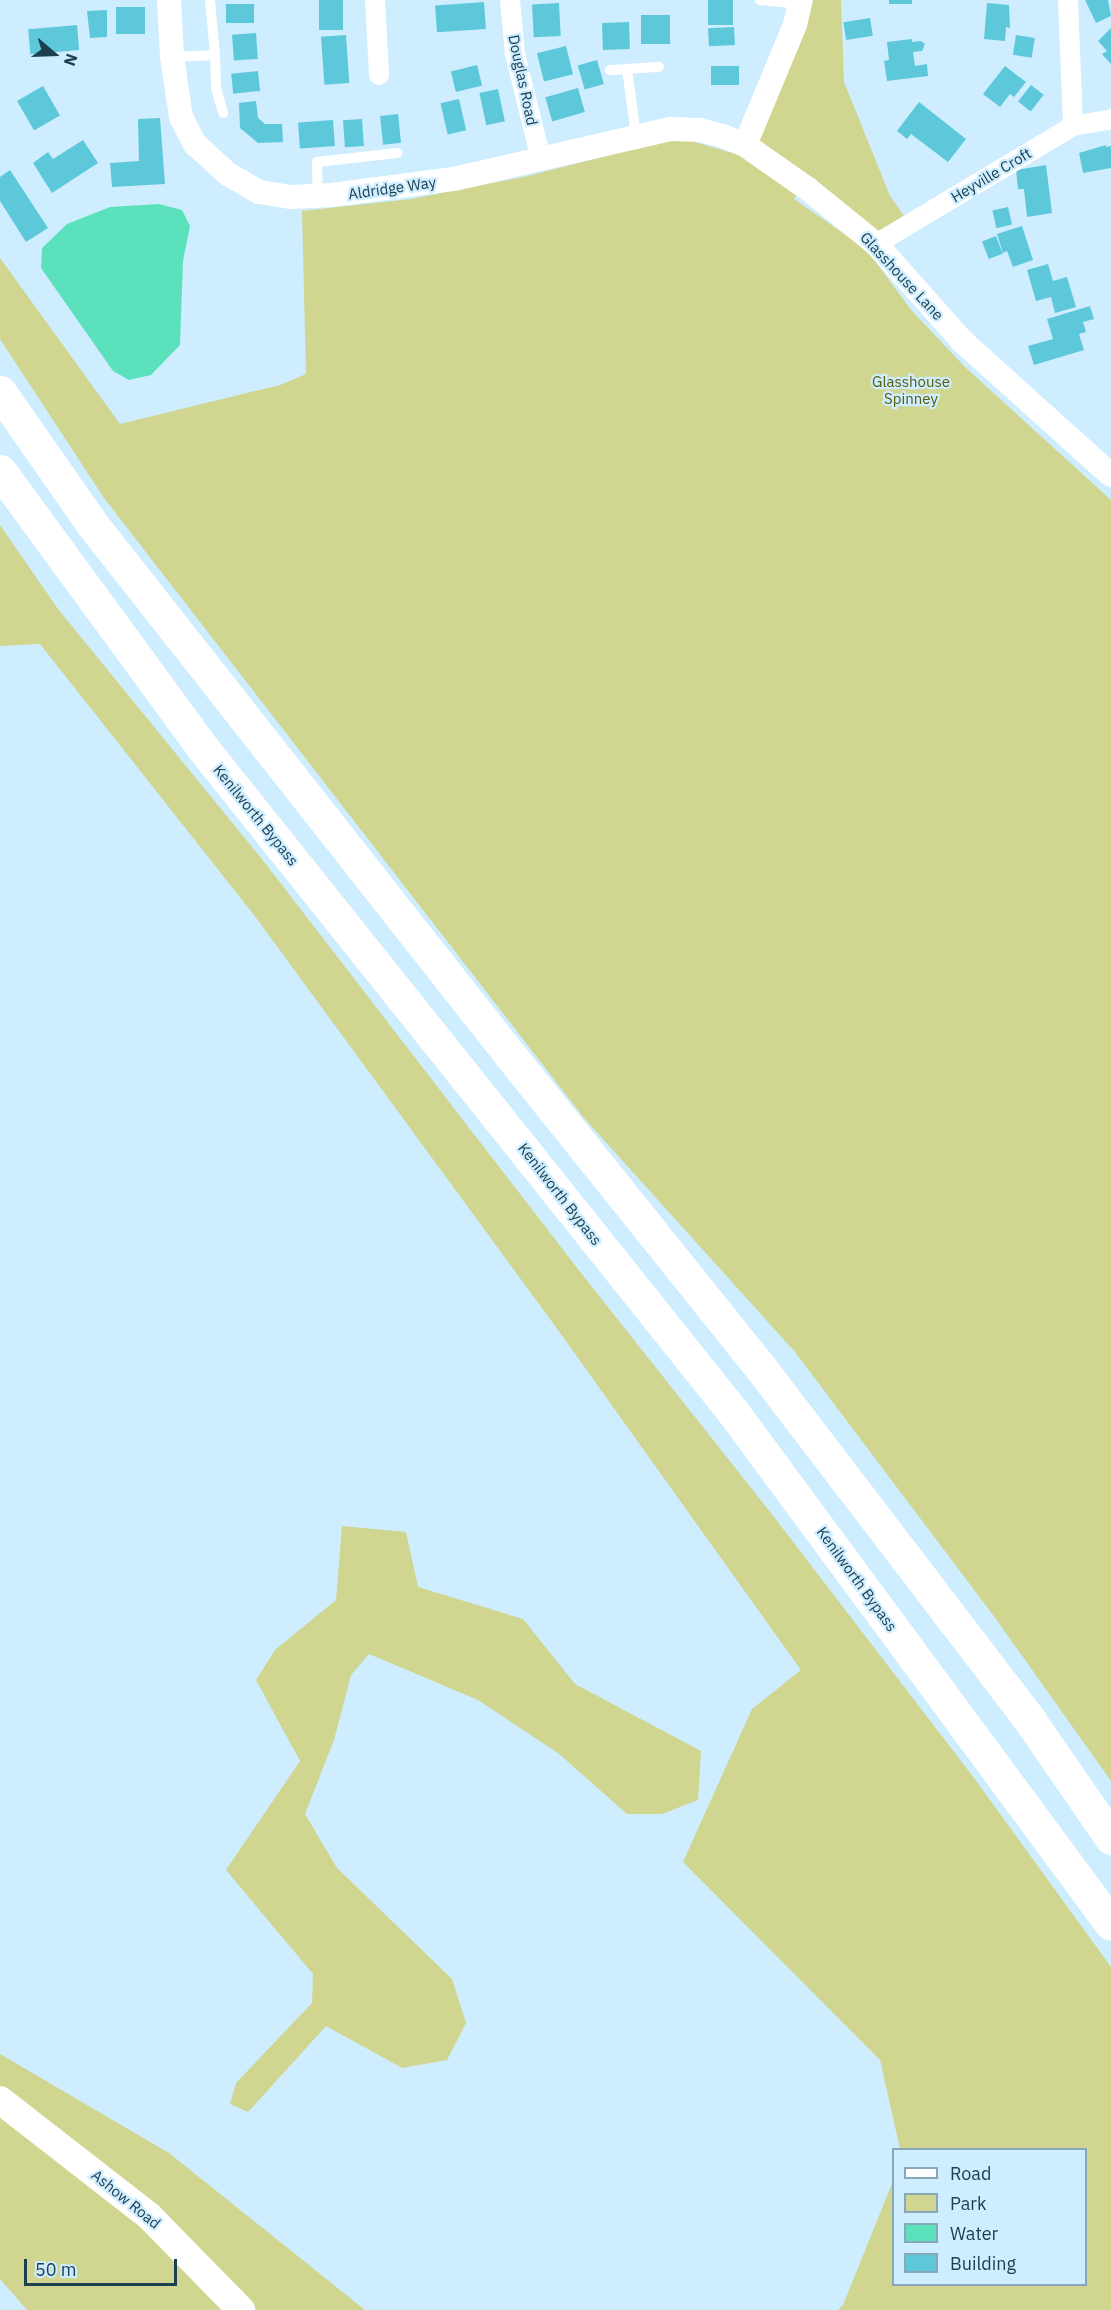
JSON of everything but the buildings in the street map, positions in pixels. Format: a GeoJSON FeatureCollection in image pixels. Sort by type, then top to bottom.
{"type":"FeatureCollection","features":[{"type":"Feature","properties":{"kind":"highway"},"geometry":{"type":"LineString","coordinates":[[0,392],[92,524],[517,1064],[760,1367],[1031,1722],[1111,1838]]}},
{"type":"Feature","properties":{"kind":"highway","name":"Kenilworth Bypass"},"geometry":{"type":"LineString","coordinates":[[0,471],[205,751],[733,1412],[1111,1924]]}},
{"type":"Feature","properties":{"kind":"main road","name":"Ashow Road"},"geometry":{"type":"LineString","coordinates":[[0,2100],[149,2216],[240,2310]]}},
{"type":"Feature","properties":{"kind":"street","name":"Aldridge Way"},"geometry":{"type":"LineString","coordinates":[[169,0],[172,57],[181,117],[195,144],[228,174],[259,192],[292,197],[318,196],[454,179],[636,135],[670,129],[692,129],[745,145]]}},
{"type":"Feature","properties":{"kind":"street"},"geometry":{"type":"LineString","coordinates":[[375,0],[379,75]]}},
{"type":"Feature","properties":{"kind":"street","name":"Douglas Road"},"geometry":{"type":"LineString","coordinates":[[510,0],[515,54],[541,159]]}},
{"type":"Feature","properties":{"kind":"street"},"geometry":{"type":"LineString","coordinates":[[1068,0],[1073,126]]}},
{"type":"Feature","properties":{"kind":"street"},"geometry":{"type":"LineString","coordinates":[[745,145],[801,2]]}},
{"type":"Feature","properties":{"kind":"street","name":"Heyville Croft"},"geometry":{"type":"LineString","coordinates":[[876,244],[1073,126],[1111,119]]}},
{"type":"Feature","properties":{"kind":"street","name":"Glasshouse Lane"},"geometry":{"type":"LineString","coordinates":[[745,145],[808,189],[876,244],[963,341],[1111,475]]}},
{"type":"Feature","properties":{"kind":"lane"},"geometry":{"type":"LineString","coordinates":[[210,0],[216,88],[223,113]]}},
{"type":"Feature","properties":{"kind":"lane"},"geometry":{"type":"LineString","coordinates":[[760,0],[801,2]]}},
{"type":"Feature","properties":{"kind":"lane"},"geometry":{"type":"LineString","coordinates":[[172,57],[215,55]]}},
{"type":"Feature","properties":{"kind":"lane"},"geometry":{"type":"LineString","coordinates":[[610,70],[659,67]]}},
{"type":"Feature","properties":{"kind":"lane"},"geometry":{"type":"LineString","coordinates":[[627,69],[636,135]]}},
{"type":"Feature","properties":{"kind":"lane"},"geometry":{"type":"LineString","coordinates":[[318,196],[317,162],[397,153]]}},
{"type":"Feature","properties":{"kind":"green space"},"geometry":{"type":"Polygon","coordinates":[[[802,0],[841,0],[844,82],[890,196],[909,223],[876,244],[745,145],[802,0]]]}},
{"type":"Feature","properties":{"kind":"green space","name":"Glasshouse Spinney"},"geometry":{"type":"Polygon","coordinates":[[[672,139],[691,141],[746,157],[799,191],[794,199],[866,249],[912,311],[965,367],[1111,500],[1111,1781],[993,1615],[795,1352],[584,1118],[104,498],[0,339],[0,258],[120,424],[280,385],[306,374],[302,211],[411,199],[528,176],[672,139]]]}},
{"type":"Feature","properties":{"kind":"green space"},"geometry":{"type":"Polygon","coordinates":[[[0,525],[58,609],[265,863],[581,1273],[774,1517],[974,1778],[1111,1967],[1111,2310],[838,2310],[843,2305],[892,2183],[892,2286],[1087,2286],[1087,2148],[900,2148],[880,2060],[683,1862],[752,1709],[801,1670],[558,1330],[254,915],[40,644],[0,646],[0,525]]]}},
{"type":"Feature","properties":{"kind":"green space"},"geometry":{"type":"Polygon","coordinates":[[[342,1526],[406,1532],[418,1587],[523,1619],[575,1684],[701,1751],[698,1800],[662,1814],[627,1814],[558,1753],[478,1700],[369,1654],[351,1675],[334,1740],[305,1814],[337,1868],[452,1979],[466,2023],[447,2060],[402,2068],[326,2026],[248,2112],[230,2104],[236,2083],[312,2003],[313,1974],[226,1870],[300,1761],[256,1680],[275,1650],[336,1600],[342,1526]]]}},
{"type":"Feature","properties":{"kind":"green space"},"geometry":{"type":"Polygon","coordinates":[[[0,2054],[169,2153],[365,2310],[27,2310],[0,2279],[0,2054]]]}},
{"type":"Feature","properties":{"kind":"water"},"geometry":{"type":"Polygon","coordinates":[[[159,204],[182,210],[190,226],[183,261],[180,345],[151,375],[129,380],[113,371],[41,268],[42,248],[67,224],[110,207],[159,204]]]}}]}
